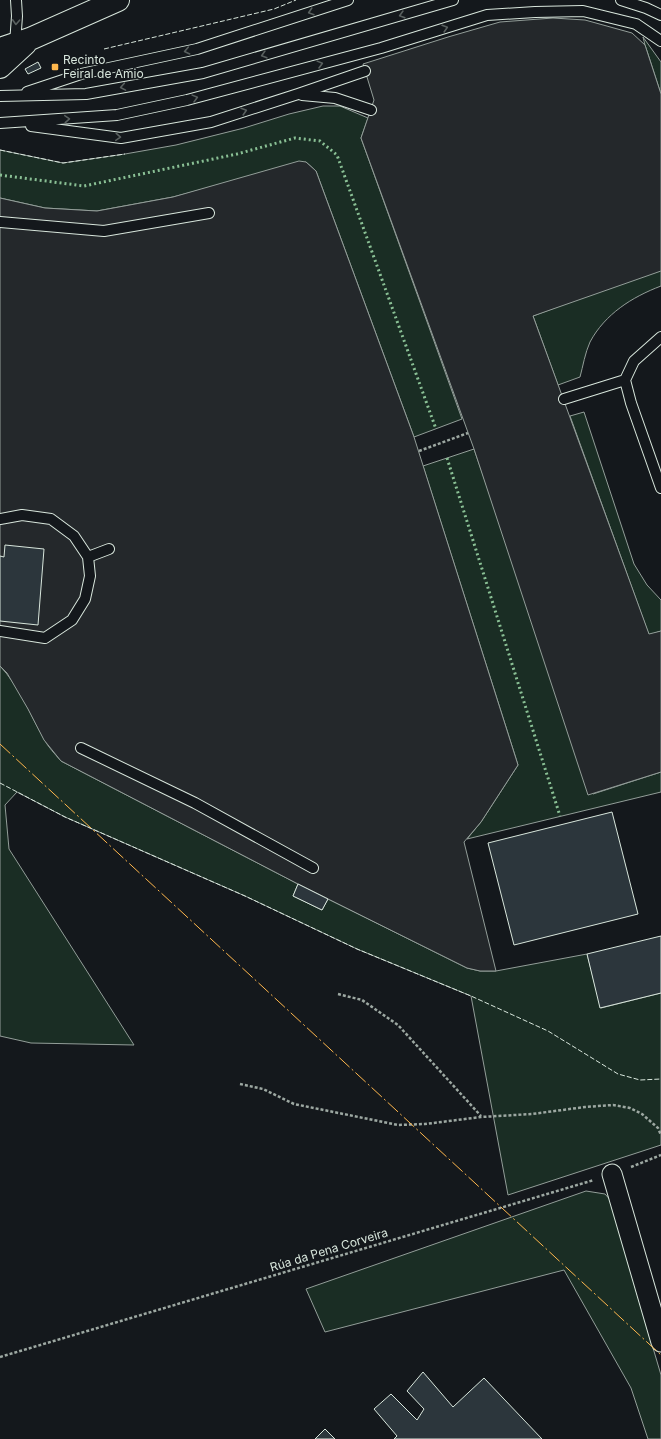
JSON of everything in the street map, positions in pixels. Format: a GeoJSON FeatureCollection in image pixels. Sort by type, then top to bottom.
{"type":"FeatureCollection","features":[{"type":"Feature","properties":{"kind":"street"},"geometry":{"type":"LineString","coordinates":[[0,67],[15,44],[118,0]]}},
{"type":"Feature","properties":{"kind":"street"},"geometry":{"type":"LineString","coordinates":[[612,1174],[661,1342]]}},
{"type":"Feature","properties":{"kind":"lane"},"geometry":{"type":"LineString","coordinates":[[15,44],[17,16],[16,0]]}},
{"type":"Feature","properties":{"kind":"lane"},"geometry":{"type":"LineString","coordinates":[[17,95],[81,74],[196,49],[348,0]]}},
{"type":"Feature","properties":{"kind":"lane"},"geometry":{"type":"LineString","coordinates":[[0,96],[86,94],[202,73],[453,0]]}},
{"type":"Feature","properties":{"kind":"lane"},"geometry":{"type":"LineString","coordinates":[[621,0],[646,8],[661,15]]}},
{"type":"Feature","properties":{"kind":"lane"},"geometry":{"type":"LineString","coordinates":[[5,123],[117,115],[187,100],[381,48],[487,15],[535,12],[583,12],[636,24],[661,41]]}},
{"type":"Feature","properties":{"kind":"lane"},"geometry":{"type":"LineString","coordinates":[[5,123],[121,138],[211,122],[365,71]]}},
{"type":"Feature","properties":{"kind":"lane"},"geometry":{"type":"LineString","coordinates":[[298,94],[335,98],[371,110]]}},
{"type":"Feature","properties":{"kind":"lane"},"geometry":{"type":"LineString","coordinates":[[0,222],[104,231],[209,213]]}},
{"type":"Feature","properties":{"kind":"lane"},"geometry":{"type":"LineString","coordinates":[[661,337],[634,361],[625,380],[631,403],[661,488]]}},
{"type":"Feature","properties":{"kind":"lane"},"geometry":{"type":"LineString","coordinates":[[564,399],[625,380]]}},
{"type":"Feature","properties":{"kind":"lane"},"geometry":{"type":"LineString","coordinates":[[0,519],[22,515],[51,519],[74,536],[88,557],[90,576],[85,599],[72,620],[45,638],[0,631]]}},
{"type":"Feature","properties":{"kind":"lane"},"geometry":{"type":"LineString","coordinates":[[88,557],[109,549]]}},
{"type":"Feature","properties":{"kind":"lane"},"geometry":{"type":"LineString","coordinates":[[81,748],[195,803],[313,868]]}},
{"type":"Feature","properties":{"kind":"path"},"geometry":{"type":"LineString","coordinates":[[419,451],[468,433]]}},
{"type":"Feature","properties":{"kind":"path"},"geometry":{"type":"LineString","coordinates":[[338,994],[362,1000],[398,1025],[481,1117]]}},
{"type":"Feature","properties":{"kind":"path"},"geometry":{"type":"LineString","coordinates":[[240,1084],[263,1089],[294,1104],[398,1125],[448,1122],[481,1117],[532,1114],[613,1105],[630,1108],[642,1114],[658,1128],[661,1136]]}},
{"type":"Feature","properties":{"kind":"path","name":"Rúa da Pena Corveira"},"geometry":{"type":"LineString","coordinates":[[0,1357],[612,1174],[661,1156]]}},
{"type":"Feature","properties":{"kind":"green space"},"geometry":{"type":"Polygon","coordinates":[[[643,37],[661,62],[661,94],[645,45],[643,37]]]}},
{"type":"Feature","properties":{"kind":"green space"},"geometry":{"type":"Polygon","coordinates":[[[323,106],[340,106],[368,118],[361,138],[462,419],[414,437],[316,171],[306,162],[173,197],[97,211],[45,208],[0,198],[0,150],[63,163],[176,145],[323,106]]]}},
{"type":"Feature","properties":{"kind":"green space"},"geometry":{"type":"Polygon","coordinates":[[[661,268],[661,286],[640,295],[611,315],[596,332],[590,342],[585,355],[580,377],[558,385],[533,316],[661,268]]]}},
{"type":"Feature","properties":{"kind":"green space"},"geometry":{"type":"Polygon","coordinates":[[[584,412],[634,564],[647,585],[661,600],[661,631],[649,635],[570,416],[584,412]]]}},
{"type":"Feature","properties":{"kind":"green space"},"geometry":{"type":"Polygon","coordinates":[[[474,449],[593,794],[661,772],[661,792],[467,839],[481,822],[518,765],[423,466],[474,449]]]}},
{"type":"Feature","properties":{"kind":"green space"},"geometry":{"type":"Polygon","coordinates":[[[0,666],[19,691],[46,742],[61,761],[298,884],[293,896],[322,910],[328,899],[467,968],[480,971],[496,971],[587,954],[601,1008],[661,993],[661,1145],[508,1195],[471,996],[357,949],[245,896],[65,817],[17,792],[5,805],[9,849],[134,1045],[31,1043],[0,1036],[0,666]]]}},
{"type":"Feature","properties":{"kind":"green space"},"geometry":{"type":"Polygon","coordinates":[[[586,1191],[605,1194],[613,1203],[633,1280],[661,1375],[661,1439],[648,1439],[631,1388],[564,1270],[325,1332],[306,1289],[586,1191]]]}},
{"type":"Feature","properties":{"kind":"shaded area"},"geometry":{"type":"Polygon","coordinates":[[[553,18],[585,20],[632,33],[645,45],[661,94],[661,271],[533,316],[649,634],[661,631],[661,772],[588,795],[474,449],[361,138],[374,100],[363,64],[500,22],[553,18]]]}},
{"type":"Feature","properties":{"kind":"shaded area"},"geometry":{"type":"Polygon","coordinates":[[[299,161],[306,162],[316,171],[414,437],[518,765],[481,822],[464,842],[496,971],[480,971],[467,968],[298,884],[61,761],[44,740],[7,673],[0,666],[0,198],[45,208],[97,211],[173,197],[299,161]]]}},
{"type":"Feature","properties":{"kind":"building"},"geometry":{"type":"Polygon","coordinates":[[[38,62],[41,68],[28,74],[25,69],[38,62]]]}},
{"type":"Feature","properties":{"kind":"building"},"geometry":{"type":"Polygon","coordinates":[[[5,545],[44,549],[38,625],[0,621],[0,556],[4,557],[5,545]]]}},
{"type":"Feature","properties":{"kind":"building"},"geometry":{"type":"Polygon","coordinates":[[[612,812],[638,914],[514,945],[488,843],[612,812]]]}},
{"type":"Feature","properties":{"kind":"building"},"geometry":{"type":"Polygon","coordinates":[[[298,884],[328,899],[322,910],[293,896],[298,884]]]}},
{"type":"Feature","properties":{"kind":"building"},"geometry":{"type":"Polygon","coordinates":[[[661,936],[661,993],[600,1008],[587,954],[661,936]]]}},
{"type":"Feature","properties":{"kind":"building"},"geometry":{"type":"Polygon","coordinates":[[[423,1372],[453,1407],[484,1378],[542,1439],[394,1439],[397,1436],[374,1409],[391,1394],[417,1420],[424,1409],[407,1391],[423,1372]]]}},
{"type":"Feature","properties":{"kind":"building"},"geometry":{"type":"Polygon","coordinates":[[[325,1429],[335,1439],[315,1439],[325,1429]]]}},
{"type":"Feature","properties":{"kind":"hedge"},"geometry":{"type":"LineString","coordinates":[[0,175],[84,186],[237,154],[295,138],[320,141],[337,155],[436,429]]}},
{"type":"Feature","properties":{"kind":"hedge"},"geometry":{"type":"LineString","coordinates":[[447,458],[560,816]]}},
{"type":"Feature","properties":{"kind":"fence"},"geometry":{"type":"LineString","coordinates":[[104,49],[274,9],[296,0]]}},
{"type":"Feature","properties":{"kind":"fence"},"geometry":{"type":"LineString","coordinates":[[0,150],[63,163],[125,154]]}},
{"type":"Feature","properties":{"kind":"fence"},"geometry":{"type":"LineString","coordinates":[[0,783],[65,817],[245,896],[357,949],[471,996],[548,1031],[618,1074],[640,1080],[661,1079]]}},
{"type":"Feature","properties":{"kind":"power"},"geometry":{"type":"LineString","coordinates":[[0,744],[661,1355]]}},
{"type":"Feature","properties":{"kind":"place","name":"Recinto Feiral de Amio"},"geometry":{"type":"Point","coordinates":[55,67]}}]}
